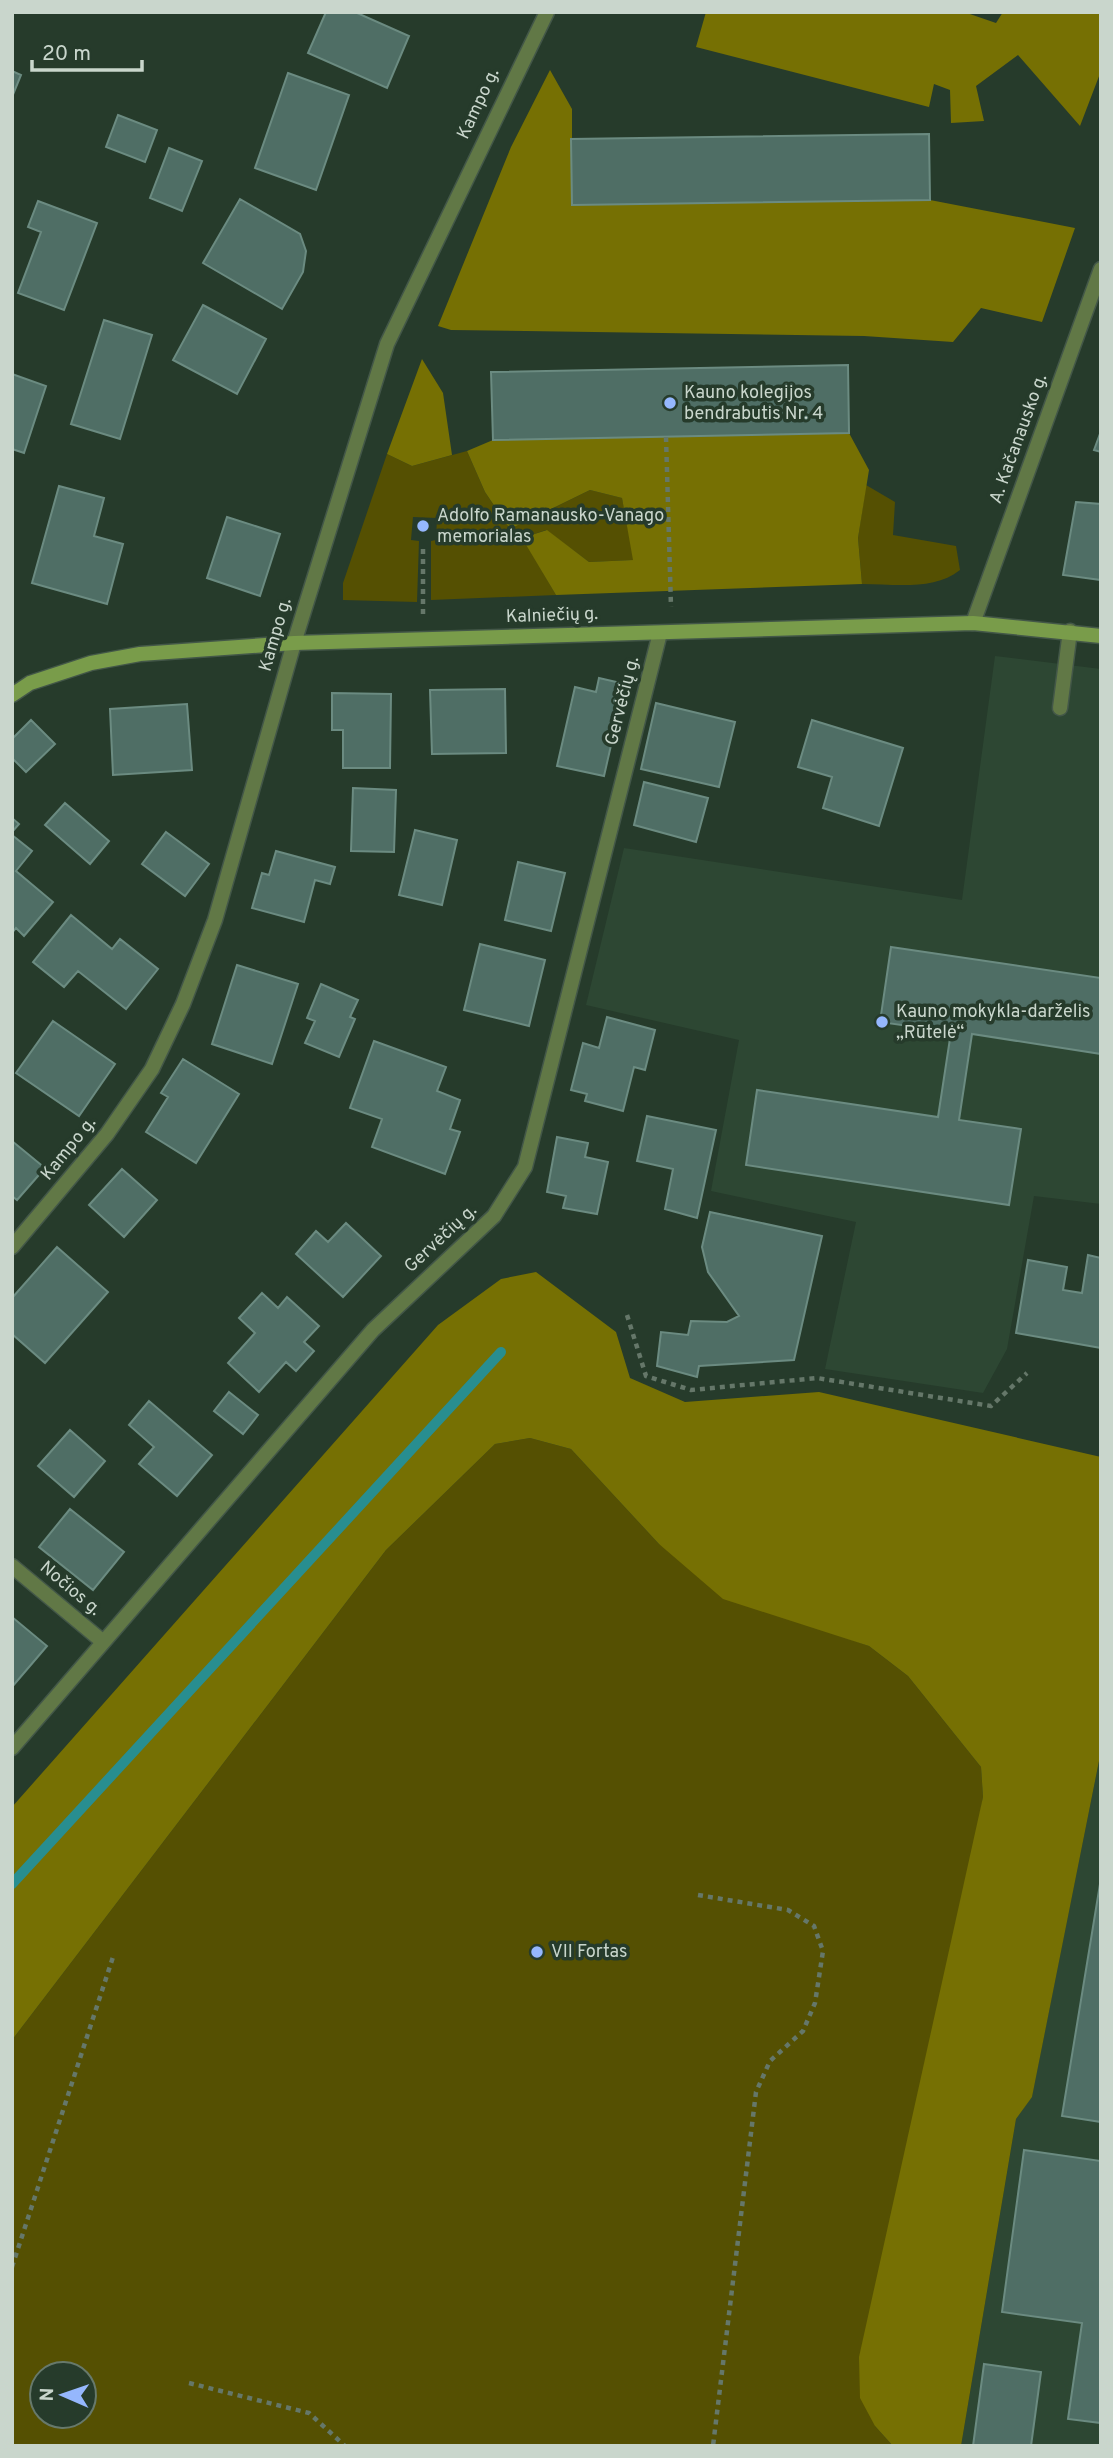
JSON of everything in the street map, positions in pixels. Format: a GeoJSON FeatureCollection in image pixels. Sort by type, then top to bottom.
{"type":"FeatureCollection","features":[{"type":"Feature","properties":{"kind":"street","name":"Kampo g."},"geometry":{"type":"LineString","coordinates":[[12,1247],[107,1133],[152,1069],[183,1004],[215,920],[293,643],[387,344],[547,12]]}},
{"type":"Feature","properties":{"kind":"street","name":"A. Kačanausko g."},"geometry":{"type":"LineString","coordinates":[[973,623],[1101,269]]}},
{"type":"Feature","properties":{"kind":"street","name":"Kalniečių g."},"geometry":{"type":"LineString","coordinates":[[12,695],[30,683],[116,658],[293,643],[973,623],[1101,636]]}},
{"type":"Feature","properties":{"kind":"street"},"geometry":{"type":"LineString","coordinates":[[1060,708],[1070,631]]}},
{"type":"Feature","properties":{"kind":"street","name":"Gervėčių g."},"geometry":{"type":"LineString","coordinates":[[12,1748],[373,1330],[494,1216],[525,1167],[666,633]]}},
{"type":"Feature","properties":{"kind":"street","name":"Nočios g."},"geometry":{"type":"LineString","coordinates":[[12,1566],[102,1641]]}},
{"type":"Feature","properties":{"kind":"path"},"geometry":{"type":"LineString","coordinates":[[666,437],[666,633]]}},
{"type":"Feature","properties":{"kind":"path"},"geometry":{"type":"LineString","coordinates":[[422,639],[423,546]]}},
{"type":"Feature","properties":{"kind":"path"},"geometry":{"type":"LineString","coordinates":[[627,1315],[646,1376],[691,1390],[817,1378],[991,1406],[1027,1373]]}},
{"type":"Feature","properties":{"kind":"path"},"geometry":{"type":"LineString","coordinates":[[698,1895],[788,1910],[814,1926],[823,1951],[815,2003],[803,2031],[770,2061],[756,2092],[713,2446]]}},
{"type":"Feature","properties":{"kind":"path"},"geometry":{"type":"LineString","coordinates":[[12,2267],[113,1957]]}},
{"type":"Feature","properties":{"kind":"path"},"geometry":{"type":"LineString","coordinates":[[189,2383],[309,2413],[345,2446]]}},
{"type":"Feature","properties":{"kind":"shaded area"},"geometry":{"type":"Polygon","coordinates":[[[706,12],[964,12],[996,23],[1003,12],[1101,12],[1101,71],[1080,126],[1018,55],[976,86],[984,121],[951,123],[950,90],[934,84],[929,107],[696,47],[706,12]]]}},
{"type":"Feature","properties":{"kind":"shaded area"},"geometry":{"type":"Polygon","coordinates":[[[550,70],[572,109],[572,205],[930,200],[1075,228],[1042,322],[981,308],[953,342],[864,336],[451,330],[438,326],[511,147],[550,70]]]}},
{"type":"Feature","properties":{"kind":"shaded area"},"geometry":{"type":"Polygon","coordinates":[[[422,359],[443,393],[452,455],[412,466],[387,454],[422,359]]]}},
{"type":"Feature","properties":{"kind":"shaded area"},"geometry":{"type":"Polygon","coordinates":[[[849,433],[869,470],[858,538],[862,584],[556,595],[522,538],[547,530],[589,562],[633,560],[622,498],[590,490],[510,529],[485,492],[467,451],[493,440],[849,433]]]}},
{"type":"Feature","properties":{"kind":"shaded area"},"geometry":{"type":"Polygon","coordinates":[[[467,451],[485,492],[510,529],[590,490],[622,498],[634,560],[589,562],[546,530],[523,538],[556,595],[431,600],[431,541],[436,540],[437,518],[413,517],[411,540],[419,541],[417,602],[343,600],[343,583],[387,454],[412,466],[467,451]]]}},
{"type":"Feature","properties":{"kind":"shaded area"},"geometry":{"type":"Polygon","coordinates":[[[866,485],[895,502],[893,535],[956,546],[960,570],[950,577],[926,584],[862,584],[858,538],[866,485]]]}},
{"type":"Feature","properties":{"kind":"shaded area","name":"Kauno mokykla-darželis „Rūtelė“"},"geometry":{"type":"Polygon","coordinates":[[[995,656],[1101,669],[1101,1204],[1034,1196],[1007,1349],[983,1393],[825,1369],[856,1222],[711,1191],[739,1040],[586,1005],[624,848],[962,900],[995,656]]]}},
{"type":"Feature","properties":{"kind":"shaded area"},"geometry":{"type":"Polygon","coordinates":[[[536,1272],[616,1332],[630,1378],[685,1402],[819,1392],[1101,1457],[1101,1751],[1032,2097],[1016,2119],[961,2446],[893,2446],[875,2426],[860,2398],[859,2357],[983,1797],[981,1767],[908,1676],[869,1646],[723,1599],[659,1544],[571,1449],[530,1438],[495,1444],[386,1550],[12,2040],[12,1807],[438,1325],[501,1279],[536,1272]]]}},
{"type":"Feature","properties":{"kind":"shaded area","name":"VII Fortas"},"geometry":{"type":"Polygon","coordinates":[[[530,1438],[571,1449],[659,1544],[798,1621],[869,1646],[908,1676],[981,1767],[983,1797],[875,2426],[893,2446],[12,2446],[12,2040],[386,1550],[495,1444],[530,1438]]]}},
{"type":"Feature","properties":{"kind":"shaded area"},"geometry":{"type":"Polygon","coordinates":[[[1101,1751],[1101,2446],[961,2446],[1016,2119],[1032,2096],[1101,1751]]]}},
{"type":"Feature","properties":{"kind":"building"},"geometry":{"type":"Polygon","coordinates":[[[326,12],[355,12],[409,36],[387,88],[308,53],[326,12]]]}},
{"type":"Feature","properties":{"kind":"building"},"geometry":{"type":"Polygon","coordinates":[[[12,71],[21,75],[12,97],[12,71]]]}},
{"type":"Feature","properties":{"kind":"building"},"geometry":{"type":"Polygon","coordinates":[[[288,73],[349,95],[316,190],[255,168],[288,73]]]}},
{"type":"Feature","properties":{"kind":"building"},"geometry":{"type":"Polygon","coordinates":[[[118,115],[157,130],[145,162],[106,147],[118,115]]]}},
{"type":"Feature","properties":{"kind":"building"},"geometry":{"type":"Polygon","coordinates":[[[929,134],[930,200],[572,205],[571,139],[929,134]]]}},
{"type":"Feature","properties":{"kind":"building"},"geometry":{"type":"Polygon","coordinates":[[[169,148],[202,161],[182,211],[150,198],[169,148]]]}},
{"type":"Feature","properties":{"kind":"building"},"geometry":{"type":"Polygon","coordinates":[[[240,199],[300,234],[306,251],[303,272],[282,309],[203,263],[240,199]]]}},
{"type":"Feature","properties":{"kind":"building"},"geometry":{"type":"Polygon","coordinates":[[[38,201],[97,223],[64,310],[18,293],[41,232],[28,227],[38,201]]]}},
{"type":"Feature","properties":{"kind":"building"},"geometry":{"type":"Polygon","coordinates":[[[203,305],[266,339],[237,394],[173,360],[203,305]]]}},
{"type":"Feature","properties":{"kind":"building"},"geometry":{"type":"Polygon","coordinates":[[[104,320],[152,335],[120,439],[71,424],[104,320]]]}},
{"type":"Feature","properties":{"kind":"building","name":"Kauno kolegijos bendrabutis Nr. 4"},"geometry":{"type":"Polygon","coordinates":[[[848,365],[849,433],[493,440],[491,372],[848,365]]]}},
{"type":"Feature","properties":{"kind":"building"},"geometry":{"type":"Polygon","coordinates":[[[12,374],[46,386],[24,453],[12,449],[12,374]]]}},
{"type":"Feature","properties":{"kind":"building"},"geometry":{"type":"Polygon","coordinates":[[[1101,431],[1101,452],[1094,450],[1101,431]]]}},
{"type":"Feature","properties":{"kind":"building"},"geometry":{"type":"Polygon","coordinates":[[[59,486],[104,498],[94,536],[123,544],[107,604],[32,583],[59,486]]]}},
{"type":"Feature","properties":{"kind":"building"},"geometry":{"type":"Polygon","coordinates":[[[1076,502],[1101,504],[1101,580],[1063,575],[1076,502]]]}},
{"type":"Feature","properties":{"kind":"building"},"geometry":{"type":"Polygon","coordinates":[[[227,517],[280,534],[260,596],[207,578],[227,517]]]}},
{"type":"Feature","properties":{"kind":"building"},"geometry":{"type":"Polygon","coordinates":[[[599,678],[625,684],[604,776],[557,766],[575,687],[596,692],[599,678]]]}},
{"type":"Feature","properties":{"kind":"building"},"geometry":{"type":"Polygon","coordinates":[[[505,689],[506,753],[432,754],[430,690],[505,689]]]}},
{"type":"Feature","properties":{"kind":"building"},"geometry":{"type":"Polygon","coordinates":[[[332,693],[391,694],[390,768],[343,768],[343,730],[332,730],[332,693]]]}},
{"type":"Feature","properties":{"kind":"building"},"geometry":{"type":"Polygon","coordinates":[[[656,703],[735,722],[719,787],[641,769],[656,703]]]}},
{"type":"Feature","properties":{"kind":"building"},"geometry":{"type":"Polygon","coordinates":[[[187,704],[192,770],[113,775],[110,709],[187,704]]]}},
{"type":"Feature","properties":{"kind":"building"},"geometry":{"type":"Polygon","coordinates":[[[31,720],[55,744],[26,772],[12,758],[12,739],[31,720]]]}},
{"type":"Feature","properties":{"kind":"building"},"geometry":{"type":"Polygon","coordinates":[[[812,720],[903,748],[879,826],[823,808],[832,777],[798,767],[812,720]]]}},
{"type":"Feature","properties":{"kind":"building"},"geometry":{"type":"Polygon","coordinates":[[[644,782],[708,798],[696,842],[634,825],[644,782]]]}},
{"type":"Feature","properties":{"kind":"building"},"geometry":{"type":"Polygon","coordinates":[[[353,788],[396,790],[394,852],[351,851],[353,788]]]}},
{"type":"Feature","properties":{"kind":"building"},"geometry":{"type":"Polygon","coordinates":[[[65,803],[109,841],[90,864],[45,825],[65,803]]]}},
{"type":"Feature","properties":{"kind":"building"},"geometry":{"type":"Polygon","coordinates":[[[12,818],[19,824],[12,832],[12,818]]]}},
{"type":"Feature","properties":{"kind":"building"},"geometry":{"type":"Polygon","coordinates":[[[415,830],[457,840],[442,905],[399,895],[415,830]]]}},
{"type":"Feature","properties":{"kind":"building"},"geometry":{"type":"Polygon","coordinates":[[[166,832],[209,864],[185,896],[142,864],[166,832]]]}},
{"type":"Feature","properties":{"kind":"building"},"geometry":{"type":"Polygon","coordinates":[[[12,835],[32,851],[16,871],[53,902],[24,936],[16,928],[12,933],[12,835]]]}},
{"type":"Feature","properties":{"kind":"building"},"geometry":{"type":"Polygon","coordinates":[[[276,851],[335,867],[330,884],[315,880],[304,922],[252,908],[262,873],[269,875],[276,851]]]}},
{"type":"Feature","properties":{"kind":"building"},"geometry":{"type":"Polygon","coordinates":[[[518,862],[565,873],[551,931],[505,920],[518,862]]]}},
{"type":"Feature","properties":{"kind":"building"},"geometry":{"type":"Polygon","coordinates":[[[71,915],[112,949],[120,939],[158,969],[126,1009],[78,971],[64,987],[33,962],[71,915]]]}},
{"type":"Feature","properties":{"kind":"building"},"geometry":{"type":"Polygon","coordinates":[[[480,944],[545,960],[529,1026],[464,1010],[480,944]]]}},
{"type":"Feature","properties":{"kind":"building"},"geometry":{"type":"Polygon","coordinates":[[[891,947],[1101,978],[1101,1054],[972,1034],[959,1120],[1021,1129],[1009,1205],[746,1165],[757,1090],[938,1117],[951,1032],[880,1022],[891,947]]]}},
{"type":"Feature","properties":{"kind":"building"},"geometry":{"type":"Polygon","coordinates":[[[237,965],[298,984],[272,1064],[212,1044],[237,965]]]}},
{"type":"Feature","properties":{"kind":"building"},"geometry":{"type":"Polygon","coordinates":[[[321,984],[358,1000],[350,1017],[355,1019],[339,1057],[305,1043],[315,1021],[307,1018],[321,984]]]}},
{"type":"Feature","properties":{"kind":"building"},"geometry":{"type":"Polygon","coordinates":[[[607,1017],[655,1030],[645,1070],[634,1067],[623,1111],[585,1101],[587,1094],[571,1090],[583,1043],[599,1048],[607,1017]]]}},
{"type":"Feature","properties":{"kind":"building"},"geometry":{"type":"Polygon","coordinates":[[[53,1021],[115,1064],[79,1116],[16,1073],[53,1021]]]}},
{"type":"Feature","properties":{"kind":"building"},"geometry":{"type":"Polygon","coordinates":[[[374,1041],[446,1067],[437,1091],[460,1100],[450,1129],[460,1132],[445,1174],[372,1147],[382,1119],[350,1108],[374,1041]]]}},
{"type":"Feature","properties":{"kind":"building"},"geometry":{"type":"Polygon","coordinates":[[[183,1059],[239,1094],[196,1163],[146,1132],[168,1097],[161,1093],[183,1059]]]}},
{"type":"Feature","properties":{"kind":"building"},"geometry":{"type":"Polygon","coordinates":[[[647,1116],[716,1130],[697,1218],[665,1209],[673,1169],[637,1161],[647,1116]]]}},
{"type":"Feature","properties":{"kind":"building"},"geometry":{"type":"Polygon","coordinates":[[[557,1137],[588,1143],[585,1157],[608,1162],[597,1214],[563,1208],[566,1196],[547,1192],[557,1137]]]}},
{"type":"Feature","properties":{"kind":"building"},"geometry":{"type":"Polygon","coordinates":[[[12,1141],[45,1168],[17,1200],[12,1196],[12,1141]]]}},
{"type":"Feature","properties":{"kind":"building"},"geometry":{"type":"Polygon","coordinates":[[[122,1169],[157,1200],[124,1237],[89,1205],[122,1169]]]}},
{"type":"Feature","properties":{"kind":"building"},"geometry":{"type":"Polygon","coordinates":[[[710,1212],[822,1236],[794,1360],[699,1366],[697,1377],[657,1366],[661,1332],[688,1335],[691,1321],[727,1322],[739,1316],[708,1272],[702,1247],[710,1212]]]}},
{"type":"Feature","properties":{"kind":"building"},"geometry":{"type":"Polygon","coordinates":[[[346,1223],[381,1256],[343,1297],[296,1254],[316,1231],[328,1242],[346,1223]]]}},
{"type":"Feature","properties":{"kind":"building"},"geometry":{"type":"Polygon","coordinates":[[[57,1247],[108,1292],[45,1363],[12,1334],[12,1298],[57,1247]]]}},
{"type":"Feature","properties":{"kind":"building"},"geometry":{"type":"Polygon","coordinates":[[[1088,1255],[1101,1258],[1101,1348],[1016,1333],[1028,1260],[1067,1267],[1063,1290],[1082,1293],[1088,1255]]]}},
{"type":"Feature","properties":{"kind":"building"},"geometry":{"type":"Polygon","coordinates":[[[262,1293],[278,1308],[287,1297],[319,1326],[304,1342],[314,1351],[296,1371],[286,1362],[259,1392],[228,1363],[255,1333],[239,1318],[262,1293]]]}},
{"type":"Feature","properties":{"kind":"building"},"geometry":{"type":"Polygon","coordinates":[[[229,1392],[258,1415],[243,1434],[214,1411],[229,1392]]]}},
{"type":"Feature","properties":{"kind":"building"},"geometry":{"type":"Polygon","coordinates":[[[149,1401],[212,1455],[177,1496],[139,1464],[154,1447],[129,1425],[149,1401]]]}},
{"type":"Feature","properties":{"kind":"building"},"geometry":{"type":"Polygon","coordinates":[[[70,1430],[105,1461],[74,1497],[38,1466],[70,1430]]]}},
{"type":"Feature","properties":{"kind":"building"},"geometry":{"type":"Polygon","coordinates":[[[70,1509],[124,1552],[93,1590],[39,1547],[70,1509]]]}},
{"type":"Feature","properties":{"kind":"building"},"geometry":{"type":"Polygon","coordinates":[[[12,1617],[47,1646],[12,1687],[12,1617]]]}},
{"type":"Feature","properties":{"kind":"building"},"geometry":{"type":"Polygon","coordinates":[[[1101,1884],[1101,2122],[1062,2116],[1101,1884]]]}},
{"type":"Feature","properties":{"kind":"building"},"geometry":{"type":"Polygon","coordinates":[[[1024,2150],[1101,2161],[1101,2423],[1068,2419],[1082,2323],[1002,2312],[1024,2150]]]}},
{"type":"Feature","properties":{"kind":"building"},"geometry":{"type":"Polygon","coordinates":[[[984,2364],[1041,2372],[1031,2446],[973,2446],[984,2364]]]}},
{"type":"Feature","properties":{"kind":"waterway"},"geometry":{"type":"LineString","coordinates":[[12,1884],[501,1352]]}},
{"type":"Feature","properties":{"kind":"place","name":"Kauno kolegijos bendrabutis Nr. 4"},"geometry":{"type":"Point","coordinates":[670,403]}},
{"type":"Feature","properties":{"kind":"place","name":"Adolfo Ramanausko-Vanago memorialas"},"geometry":{"type":"Point","coordinates":[423,526]}},
{"type":"Feature","properties":{"kind":"place","name":"Kauno mokykla-darželis „Rūtelė“"},"geometry":{"type":"Point","coordinates":[882,1022]}},
{"type":"Feature","properties":{"kind":"place","name":"VII Fortas"},"geometry":{"type":"Point","coordinates":[537,1952]}}]}
